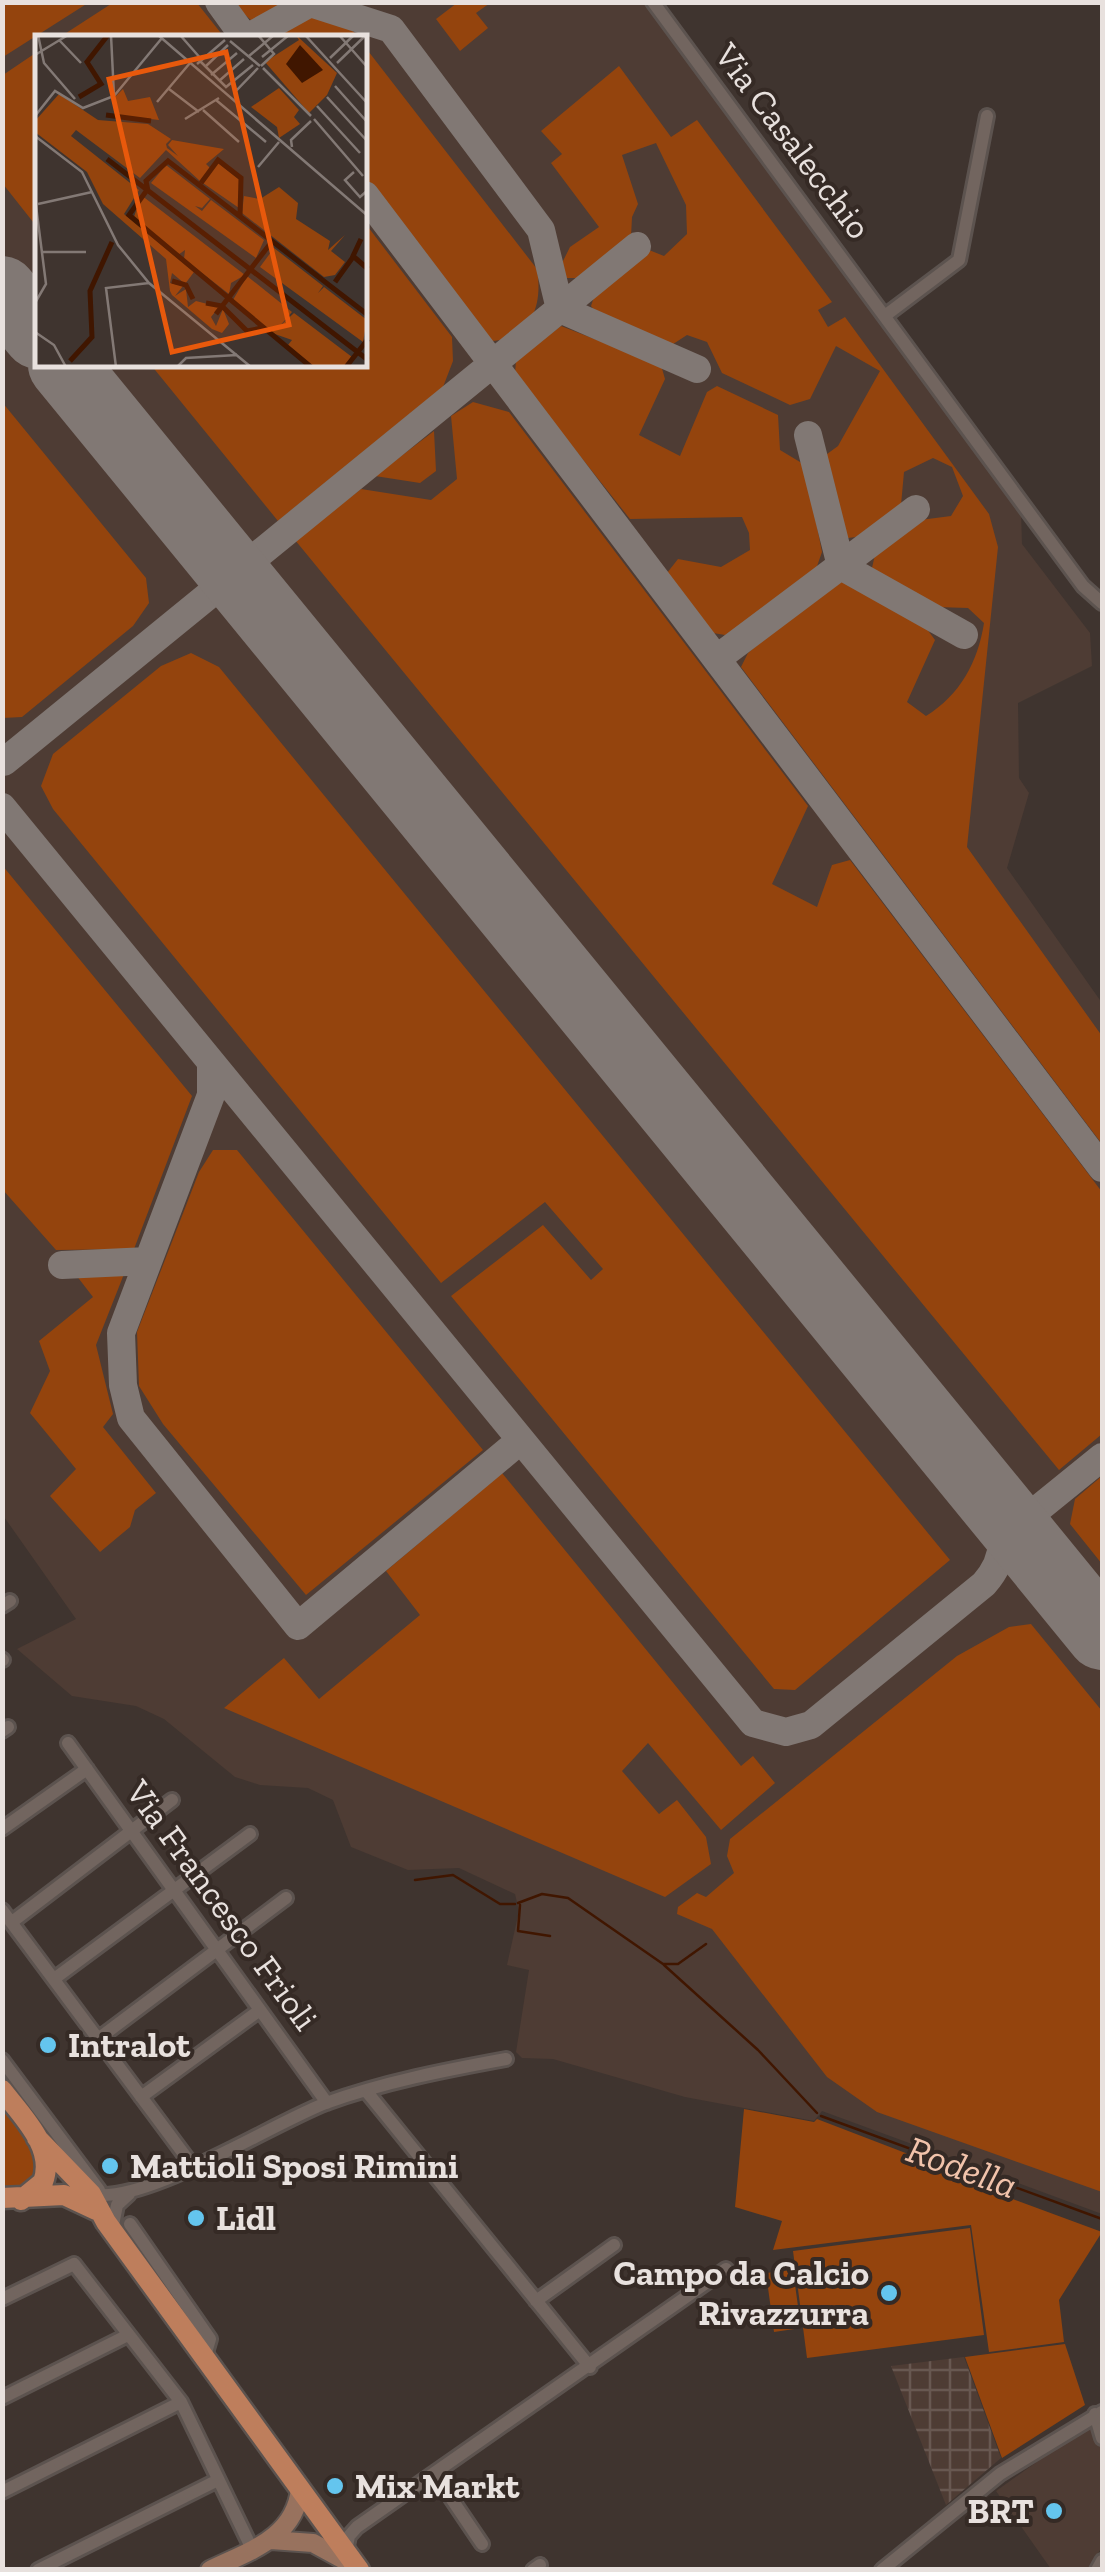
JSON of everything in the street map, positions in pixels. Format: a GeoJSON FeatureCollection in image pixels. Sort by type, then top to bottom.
{"type":"FeatureCollection","features":[{"type":"Feature","properties":{"kind":"main road"},"geometry":{"type":"LineString","coordinates":[[2,2090],[38,2138],[121,2227],[205,2356],[354,2563]]}},
{"type":"Feature","properties":{"kind":"main road"},"geometry":{"type":"LineString","coordinates":[[8,2199],[39,2188],[46,2176],[38,2138]]}},
{"type":"Feature","properties":{"kind":"main road"},"geometry":{"type":"LineString","coordinates":[[8,2199],[97,2197]]}},
{"type":"Feature","properties":{"kind":"street","name":"Via Casalecchio"},"geometry":{"type":"LineString","coordinates":[[652,2],[1083,586],[1102,603]]}},
{"type":"Feature","properties":{"kind":"street"},"geometry":{"type":"LineString","coordinates":[[886,315],[959,260],[986,116]]}},
{"type":"Feature","properties":{"kind":"street","name":"Via Francesco Frioli"},"geometry":{"type":"LineString","coordinates":[[68,1744],[327,2103]]}},
{"type":"Feature","properties":{"kind":"street"},"geometry":{"type":"LineString","coordinates":[[2,1829],[86,1769]]}},
{"type":"Feature","properties":{"kind":"street"},"geometry":{"type":"LineString","coordinates":[[172,1800],[7,1916],[192,2165]]}},
{"type":"Feature","properties":{"kind":"street"},"geometry":{"type":"LineString","coordinates":[[54,1980],[250,1834]]}},
{"type":"Feature","properties":{"kind":"street"},"geometry":{"type":"LineString","coordinates":[[98,2038],[286,1898]]}},
{"type":"Feature","properties":{"kind":"street"},"geometry":{"type":"LineString","coordinates":[[141,2096],[260,2010]]}},
{"type":"Feature","properties":{"kind":"street"},"geometry":{"type":"LineString","coordinates":[[2,2060],[40,2108],[97,2197],[128,2194],[327,2103],[426,2074],[506,2059]]}},
{"type":"Feature","properties":{"kind":"street"},"geometry":{"type":"LineString","coordinates":[[368,2092],[590,2367]]}},
{"type":"Feature","properties":{"kind":"street"},"geometry":{"type":"LineString","coordinates":[[121,2227],[117,2206],[128,2194]]}},
{"type":"Feature","properties":{"kind":"street"},"geometry":{"type":"LineString","coordinates":[[536,2300],[614,2245]]}},
{"type":"Feature","properties":{"kind":"street"},"geometry":{"type":"LineString","coordinates":[[2,2299],[74,2264],[181,2402],[218,2480],[245,2558]]}},
{"type":"Feature","properties":{"kind":"street"},"geometry":{"type":"LineString","coordinates":[[354,2563],[349,2536],[358,2527],[726,2270]]}},
{"type":"Feature","properties":{"kind":"street"},"geometry":{"type":"LineString","coordinates":[[2,2398],[128,2334]]}},
{"type":"Feature","properties":{"kind":"street"},"geometry":{"type":"LineString","coordinates":[[2,2492],[181,2402]]}},
{"type":"Feature","properties":{"kind":"street"},"geometry":{"type":"LineString","coordinates":[[882,2570],[1000,2474],[1098,2413],[1102,2438]]}},
{"type":"Feature","properties":{"kind":"street"},"geometry":{"type":"LineString","coordinates":[[434,2473],[482,2544]]}},
{"type":"Feature","properties":{"kind":"street"},"geometry":{"type":"LineString","coordinates":[[38,2570],[218,2480]]}},
{"type":"Feature","properties":{"kind":"street"},"geometry":{"type":"LineString","coordinates":[[210,2570],[245,2558],[271,2540],[292,2520],[300,2489]]}},
{"type":"Feature","properties":{"kind":"street"},"geometry":{"type":"LineString","coordinates":[[321,2518],[336,2526],[358,2527]]}},
{"type":"Feature","properties":{"kind":"street"},"geometry":{"type":"LineString","coordinates":[[271,2540],[313,2543],[354,2563]]}},
{"type":"Feature","properties":{"kind":"street"},"geometry":{"type":"LineString","coordinates":[[1097,2570],[1102,2560]]}},
{"type":"Feature","properties":{"kind":"shaded area"},"geometry":{"type":"Polygon","coordinates":[[[3,2],[88,2],[35,35],[3,57],[3,2]]]}},
{"type":"Feature","properties":{"kind":"shaded area"},"geometry":{"type":"Polygon","coordinates":[[[114,2],[197,3],[222,35],[63,35],[114,2]]]}},
{"type":"Feature","properties":{"kind":"shaded area"},"geometry":{"type":"Polygon","coordinates":[[[2,3],[646,3],[1021,511],[1022,544],[1090,633],[1092,666],[1018,703],[1019,778],[1029,793],[1007,868],[1102,1003],[1102,2214],[822,2111],[814,2121],[685,2097],[553,2059],[522,2058],[516,2052],[529,1970],[507,1965],[519,1911],[515,1894],[459,1868],[408,1870],[351,1847],[333,1800],[308,1788],[260,1785],[235,1777],[164,1719],[136,1706],[72,1696],[17,1649],[76,1619],[2,1514],[2,3]]]}},
{"type":"Feature","properties":{"kind":"shaded area"},"geometry":{"type":"Polygon","coordinates":[[[232,3],[288,3],[253,22],[232,3]]]}},
{"type":"Feature","properties":{"kind":"shaded area"},"geometry":{"type":"Polygon","coordinates":[[[457,3],[490,3],[476,13],[488,28],[460,51],[436,19],[457,3]]]}},
{"type":"Feature","properties":{"kind":"shaded area"},"geometry":{"type":"Polygon","coordinates":[[[302,16],[347,24],[356,35],[271,35],[302,16]]]}},
{"type":"Feature","properties":{"kind":"shaded area"},"geometry":{"type":"Polygon","coordinates":[[[368,51],[537,269],[538,295],[532,318],[516,334],[490,341],[368,181],[368,51]]]}},
{"type":"Feature","properties":{"kind":"shaded area"},"geometry":{"type":"Polygon","coordinates":[[[35,53],[35,224],[3,184],[3,75],[35,53]]]}},
{"type":"Feature","properties":{"kind":"shaded area"},"geometry":{"type":"Polygon","coordinates":[[[619,66],[671,137],[697,120],[832,302],[818,310],[828,327],[845,317],[989,514],[998,547],[967,847],[1102,1036],[1102,1144],[741,667],[748,653],[830,582],[848,580],[924,625],[935,640],[907,702],[926,716],[949,698],[972,664],[984,623],[968,608],[937,607],[872,568],[876,550],[920,520],[951,516],[963,496],[952,467],[933,458],[904,472],[901,505],[863,536],[848,538],[836,528],[823,457],[838,446],[880,371],[836,346],[810,399],[790,405],[722,373],[707,342],[687,335],[667,348],[599,316],[591,306],[596,291],[649,250],[664,256],[687,234],[686,205],[656,143],[622,155],[638,204],[632,217],[631,237],[579,278],[566,278],[561,265],[570,247],[599,227],[551,163],[562,154],[541,131],[619,66]]]}},
{"type":"Feature","properties":{"kind":"shaded area"},"geometry":{"type":"Polygon","coordinates":[[[368,227],[452,337],[453,361],[443,387],[278,521],[153,368],[368,368],[368,227]]]}},
{"type":"Feature","properties":{"kind":"shaded area"},"geometry":{"type":"Polygon","coordinates":[[[561,326],[661,365],[665,379],[639,435],[680,456],[707,392],[717,386],[778,415],[780,450],[805,465],[822,552],[816,569],[731,636],[713,633],[667,573],[678,559],[721,567],[750,550],[749,533],[742,517],[630,519],[515,374],[516,360],[561,326]]]}},
{"type":"Feature","properties":{"kind":"shaded area"},"geometry":{"type":"Polygon","coordinates":[[[2,402],[146,578],[149,603],[133,626],[22,717],[3,718],[2,402]]]}},
{"type":"Feature","properties":{"kind":"shaded area"},"geometry":{"type":"Polygon","coordinates":[[[473,402],[509,412],[808,806],[772,884],[817,907],[832,865],[850,860],[1102,1192],[1102,1434],[1059,1470],[295,540],[361,489],[431,500],[457,479],[451,416],[473,402]]]}},
{"type":"Feature","properties":{"kind":"shaded area"},"geometry":{"type":"Polygon","coordinates":[[[434,431],[436,471],[420,483],[375,476],[434,431]]]}},
{"type":"Feature","properties":{"kind":"shaded area"},"geometry":{"type":"Polygon","coordinates":[[[191,653],[219,667],[950,1560],[795,1690],[774,1689],[451,1296],[543,1225],[591,1280],[603,1269],[545,1202],[441,1283],[53,809],[41,786],[53,754],[161,666],[191,653]]]}},
{"type":"Feature","properties":{"kind":"shaded area"},"geometry":{"type":"Polygon","coordinates":[[[2,865],[192,1096],[134,1249],[56,1250],[3,1190],[2,865]]]}},
{"type":"Feature","properties":{"kind":"shaded area"},"geometry":{"type":"Polygon","coordinates":[[[213,1150],[237,1150],[483,1450],[306,1595],[163,1424],[139,1386],[137,1332],[199,1172],[213,1150]]]}},
{"type":"Feature","properties":{"kind":"shaded area"},"geometry":{"type":"Polygon","coordinates":[[[124,1274],[96,1345],[113,1414],[103,1427],[156,1493],[135,1510],[130,1527],[100,1552],[50,1496],[76,1469],[30,1413],[50,1371],[39,1341],[93,1297],[76,1275],[124,1274]]]}},
{"type":"Feature","properties":{"kind":"shaded area"},"geometry":{"type":"Polygon","coordinates":[[[502,1473],[741,1766],[753,1756],[775,1783],[721,1830],[648,1743],[622,1771],[659,1814],[677,1800],[706,1837],[711,1864],[665,1897],[224,1708],[284,1658],[319,1699],[420,1615],[386,1571],[502,1473]]]}},
{"type":"Feature","properties":{"kind":"shaded area"},"geometry":{"type":"Polygon","coordinates":[[[1102,1476],[1102,1564],[1070,1524],[1075,1499],[1102,1476]]]}},
{"type":"Feature","properties":{"kind":"shaded area"},"geometry":{"type":"Polygon","coordinates":[[[1031,1624],[1102,1711],[1102,2192],[877,2112],[827,2077],[712,1929],[677,1914],[678,1907],[697,1893],[706,1897],[734,1873],[727,1856],[730,1839],[957,1656],[1009,1627],[1031,1624]]]}},
{"type":"Feature","properties":{"kind":"shaded area"},"geometry":{"type":"Polygon","coordinates":[[[2,2104],[38,2154],[34,2186],[3,2190],[2,2104]]]}},
{"type":"Feature","properties":{"kind":"shaded area"},"geometry":{"type":"Polygon","coordinates":[[[744,2109],[814,2122],[817,2119],[916,2157],[915,2163],[1102,2232],[1059,2300],[1064,2342],[989,2352],[971,2225],[773,2250],[782,2221],[735,2207],[744,2109]]]}},
{"type":"Feature","properties":{"kind":"shaded area","name":"Campo da Calcio Rivazzurra"},"geometry":{"type":"Polygon","coordinates":[[[970,2228],[984,2335],[807,2358],[793,2251],[970,2228]]]}},
{"type":"Feature","properties":{"kind":"shaded area"},"geometry":{"type":"Polygon","coordinates":[[[793,2270],[801,2328],[774,2332],[766,2273],[793,2270]]]}},
{"type":"Feature","properties":{"kind":"shaded area"},"geometry":{"type":"Polygon","coordinates":[[[1065,2344],[1085,2405],[1002,2458],[965,2357],[1065,2344]]]}},
{"type":"Feature","properties":{"kind":"shaded area"},"geometry":{"type":"Polygon","coordinates":[[[964,2357],[1001,2458],[946,2505],[891,2366],[964,2357]]]}},
{"type":"Feature","properties":{"kind":"shaded area"},"geometry":{"type":"Polygon","coordinates":[[[1086,2427],[1096,2433],[1102,2450],[1102,2547],[1088,2569],[1051,2569],[996,2491],[1086,2427]]]}},
{"type":"Feature","properties":{"kind":"waterway","name":"Rodella"},"geometry":{"type":"LineString","coordinates":[[415,1880],[453,1875],[500,1904],[515,1904]]}},
{"type":"Feature","properties":{"kind":"waterway","name":"Rodella"},"geometry":{"type":"LineString","coordinates":[[518,1903],[542,1894],[568,1898],[663,1964],[678,1964],[706,1944]]}},
{"type":"Feature","properties":{"kind":"waterway","name":"Rodella"},"geometry":{"type":"LineString","coordinates":[[520,1905],[518,1931],[550,1936]]}},
{"type":"Feature","properties":{"kind":"waterway","name":"Rodella"},"geometry":{"type":"LineString","coordinates":[[664,1965],[758,2050],[817,2113]]}},
{"type":"Feature","properties":{"kind":"waterway","name":"Rodella"},"geometry":{"type":"LineString","coordinates":[[821,2116],[1102,2219]]}},
{"type":"Feature","properties":{"kind":"taxiway"},"geometry":{"type":"LineString","coordinates":[[219,2],[243,35]]}},
{"type":"Feature","properties":{"kind":"taxiway"},"geometry":{"type":"LineString","coordinates":[[252,35],[310,3],[391,29],[541,230],[560,309],[697,369]]}},
{"type":"Feature","properties":{"kind":"taxiway"},"geometry":{"type":"LineString","coordinates":[[368,199],[1102,1168]]}},
{"type":"Feature","properties":{"kind":"taxiway"},"geometry":{"type":"LineString","coordinates":[[4,762],[637,246]]}},
{"type":"Feature","properties":{"kind":"taxiway"},"geometry":{"type":"LineString","coordinates":[[808,435],[841,566],[964,635]]}},
{"type":"Feature","properties":{"kind":"taxiway"},"geometry":{"type":"LineString","coordinates":[[719,657],[916,509]]}},
{"type":"Feature","properties":{"kind":"taxiway"},"geometry":{"type":"LineString","coordinates":[[2,807],[753,1723],[786,1732],[811,1725],[984,1584],[998,1563],[1002,1541],[988,1496]]}},
{"type":"Feature","properties":{"kind":"taxiway"},"geometry":{"type":"LineString","coordinates":[[211,1062],[211,1095],[121,1333],[123,1385],[131,1418],[298,1626],[510,1449]]}},
{"type":"Feature","properties":{"kind":"taxiway"},"geometry":{"type":"LineString","coordinates":[[62,1265],[148,1261]]}},
{"type":"Feature","properties":{"kind":"taxiway"},"geometry":{"type":"LineString","coordinates":[[994,1503],[1014,1517],[1028,1517],[1102,1457]]}},
{"type":"Feature","properties":{"kind":"runway"},"geometry":{"type":"LineString","coordinates":[[2,291],[35,330]]}},
{"type":"Feature","properties":{"kind":"runway"},"geometry":{"type":"LineString","coordinates":[[65,368],[1102,1635]]}},
{"type":"Feature","properties":{"kind":"place","name":"Intralot"},"geometry":{"type":"Point","coordinates":[48,2045]}},
{"type":"Feature","properties":{"kind":"place","name":"Mattioli Sposi Rimini"},"geometry":{"type":"Point","coordinates":[110,2166]}},
{"type":"Feature","properties":{"kind":"place","name":"Lidl"},"geometry":{"type":"Point","coordinates":[196,2218]}},
{"type":"Feature","properties":{"kind":"place","name":"Campo da Calcio Rivazzurra"},"geometry":{"type":"Point","coordinates":[889,2293]}},
{"type":"Feature","properties":{"kind":"place","name":"Mix Markt"},"geometry":{"type":"Point","coordinates":[335,2486]}},
{"type":"Feature","properties":{"kind":"place","name":"BRT"},"geometry":{"type":"Point","coordinates":[1054,2511]}}]}
